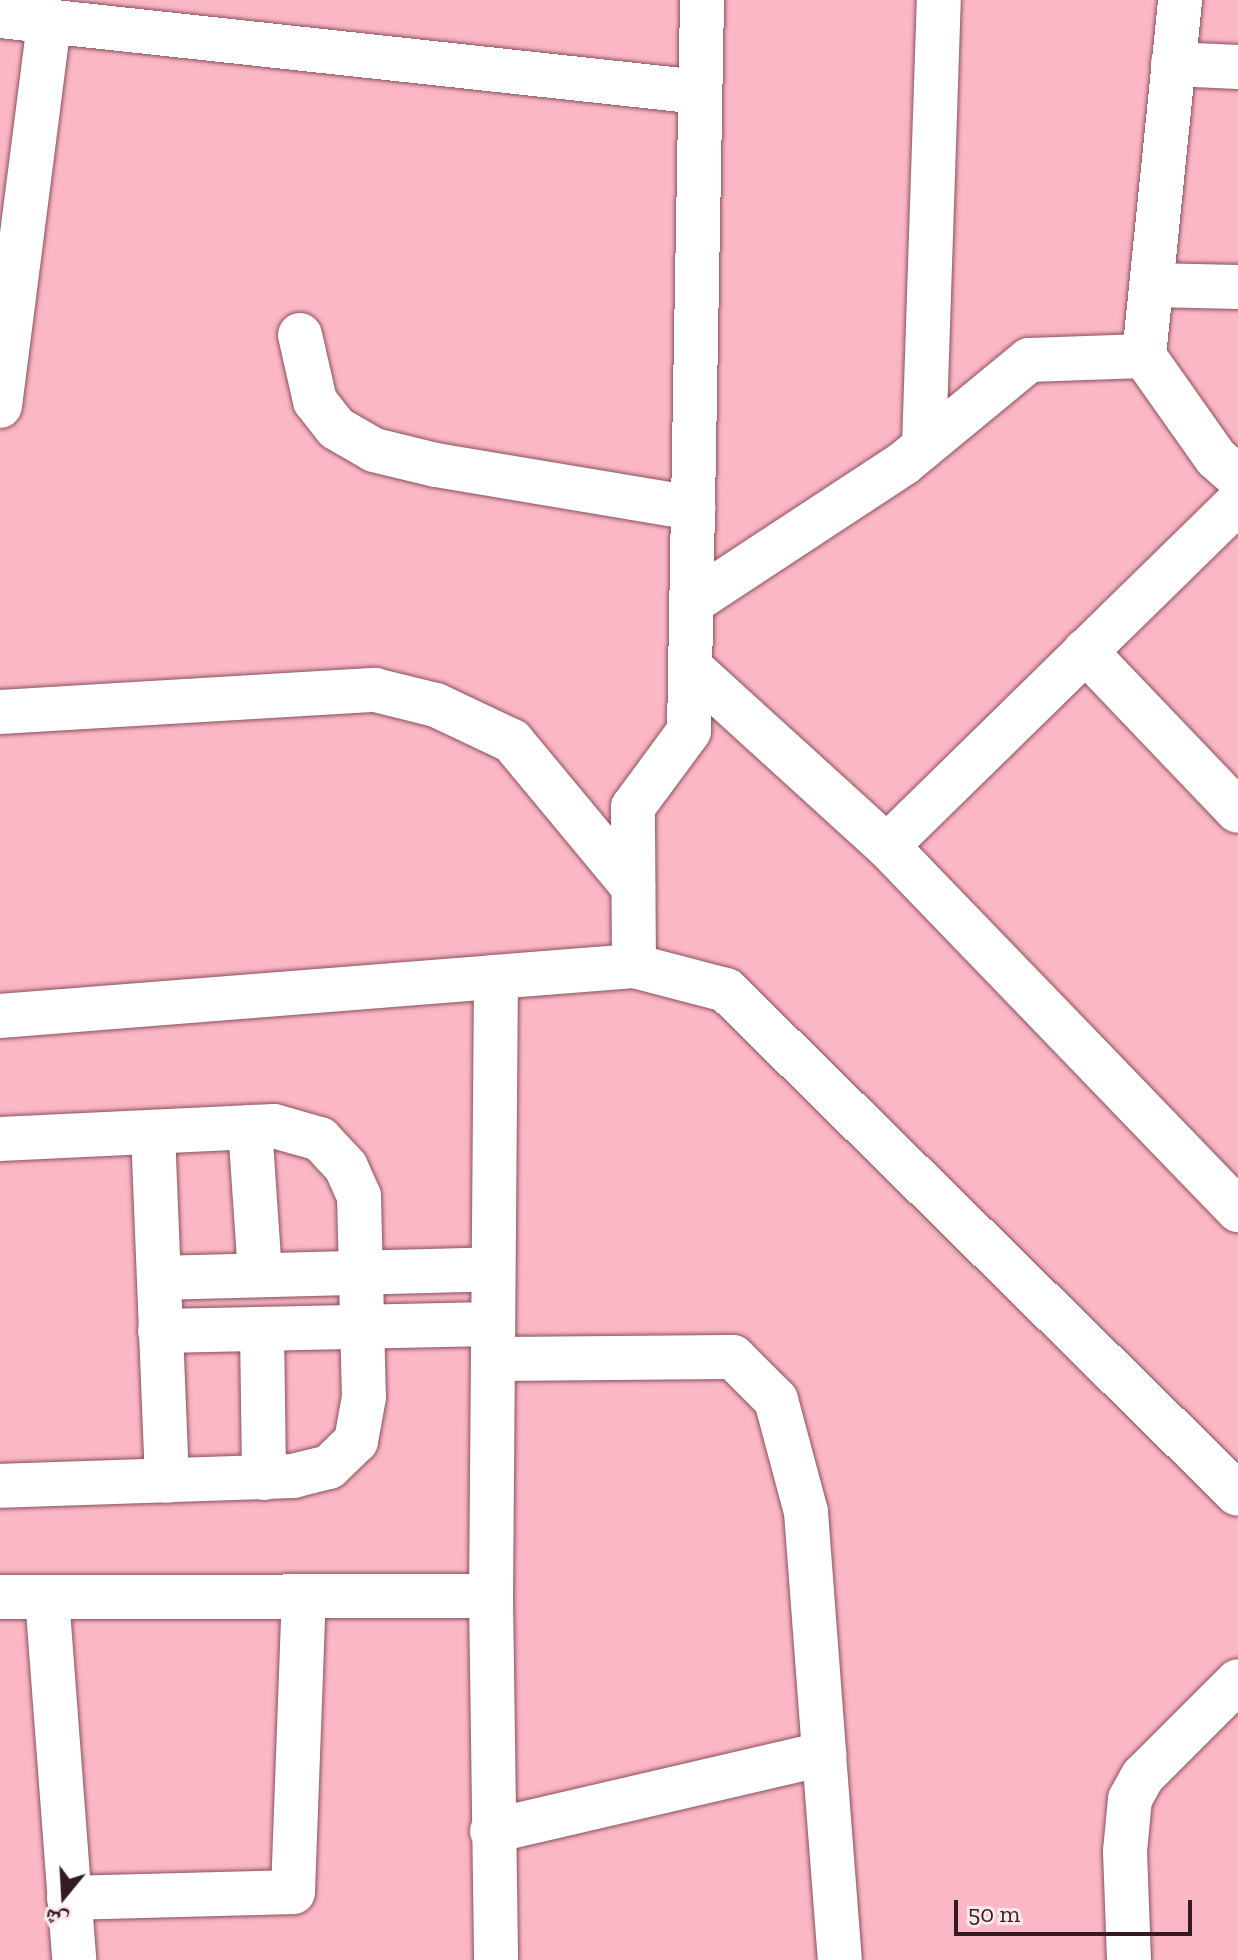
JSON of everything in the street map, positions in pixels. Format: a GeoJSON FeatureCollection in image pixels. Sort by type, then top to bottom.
{"type":"FeatureCollection","features":[{"type":"Feature","properties":{"kind":"street"},"geometry":{"type":"LineString","coordinates":[[634,966],[633,807],[689,731],[702,0]]}},
{"type":"Feature","properties":{"kind":"street"},"geometry":{"type":"LineString","coordinates":[[924,446],[939,0]]}},
{"type":"Feature","properties":{"kind":"street"},"geometry":{"type":"LineString","coordinates":[[1180,0],[1144,356],[1216,458],[1238,477]]}},
{"type":"Feature","properties":{"kind":"street"},"geometry":{"type":"LineString","coordinates":[[0,16],[700,92]]}},
{"type":"Feature","properties":{"kind":"street"},"geometry":{"type":"LineString","coordinates":[[0,406],[49,21]]}},
{"type":"Feature","properties":{"kind":"street"},"geometry":{"type":"LineString","coordinates":[[1173,64],[1238,67]]}},
{"type":"Feature","properties":{"kind":"street"},"geometry":{"type":"LineString","coordinates":[[1152,285],[1238,287]]}},
{"type":"Feature","properties":{"kind":"street"},"geometry":{"type":"LineString","coordinates":[[300,335],[315,401],[336,428],[374,450],[436,465],[693,508]]}},
{"type":"Feature","properties":{"kind":"street"},"geometry":{"type":"LineString","coordinates":[[691,603],[924,446],[1029,360],[1144,356]]}},
{"type":"Feature","properties":{"kind":"street"},"geometry":{"type":"LineString","coordinates":[[887,846],[1238,502]]}},
{"type":"Feature","properties":{"kind":"street"},"geometry":{"type":"LineString","coordinates":[[1085,651],[1238,811]]}},
{"type":"Feature","properties":{"kind":"street"},"geometry":{"type":"LineString","coordinates":[[690,667],[887,846],[1235,1200]]}},
{"type":"Feature","properties":{"kind":"street"},"geometry":{"type":"LineString","coordinates":[[0,712],[375,690],[436,705],[512,741],[633,887]]}},
{"type":"Feature","properties":{"kind":"street"},"geometry":{"type":"LineString","coordinates":[[0,1016],[634,966],[726,990],[1238,1494]]}},
{"type":"Feature","properties":{"kind":"street"},"geometry":{"type":"LineString","coordinates":[[496,977],[491,1596],[496,1960]]}},
{"type":"Feature","properties":{"kind":"street"},"geometry":{"type":"LineString","coordinates":[[0,1139],[274,1126],[320,1139],[346,1167],[359,1196],[364,1397],[356,1441],[329,1467],[264,1478],[0,1486]]}},
{"type":"Feature","properties":{"kind":"street"},"geometry":{"type":"LineString","coordinates":[[250,1127],[260,1274]]}},
{"type":"Feature","properties":{"kind":"street"},"geometry":{"type":"LineString","coordinates":[[153,1132],[167,1481]]}},
{"type":"Feature","properties":{"kind":"street"},"geometry":{"type":"LineString","coordinates":[[159,1278],[493,1269]]}},
{"type":"Feature","properties":{"kind":"street"},"geometry":{"type":"LineString","coordinates":[[160,1331],[361,1327],[493,1342],[733,1357],[776,1400],[806,1512],[840,1960]]}},
{"type":"Feature","properties":{"kind":"street"},"geometry":{"type":"LineString","coordinates":[[262,1329],[264,1478]]}},
{"type":"Feature","properties":{"kind":"street"},"geometry":{"type":"LineString","coordinates":[[69,1898],[293,1892],[304,1596]]}},
{"type":"Feature","properties":{"kind":"street"},"geometry":{"type":"LineString","coordinates":[[0,1597],[491,1596]]}},
{"type":"Feature","properties":{"kind":"street"},"geometry":{"type":"LineString","coordinates":[[47,1597],[74,1960]]}},
{"type":"Feature","properties":{"kind":"street"},"geometry":{"type":"LineString","coordinates":[[1129,1960],[1125,1851],[1130,1799],[1143,1776],[1238,1681]]}},
{"type":"Feature","properties":{"kind":"street"},"geometry":{"type":"LineString","coordinates":[[492,1831],[824,1754]]}}]}
